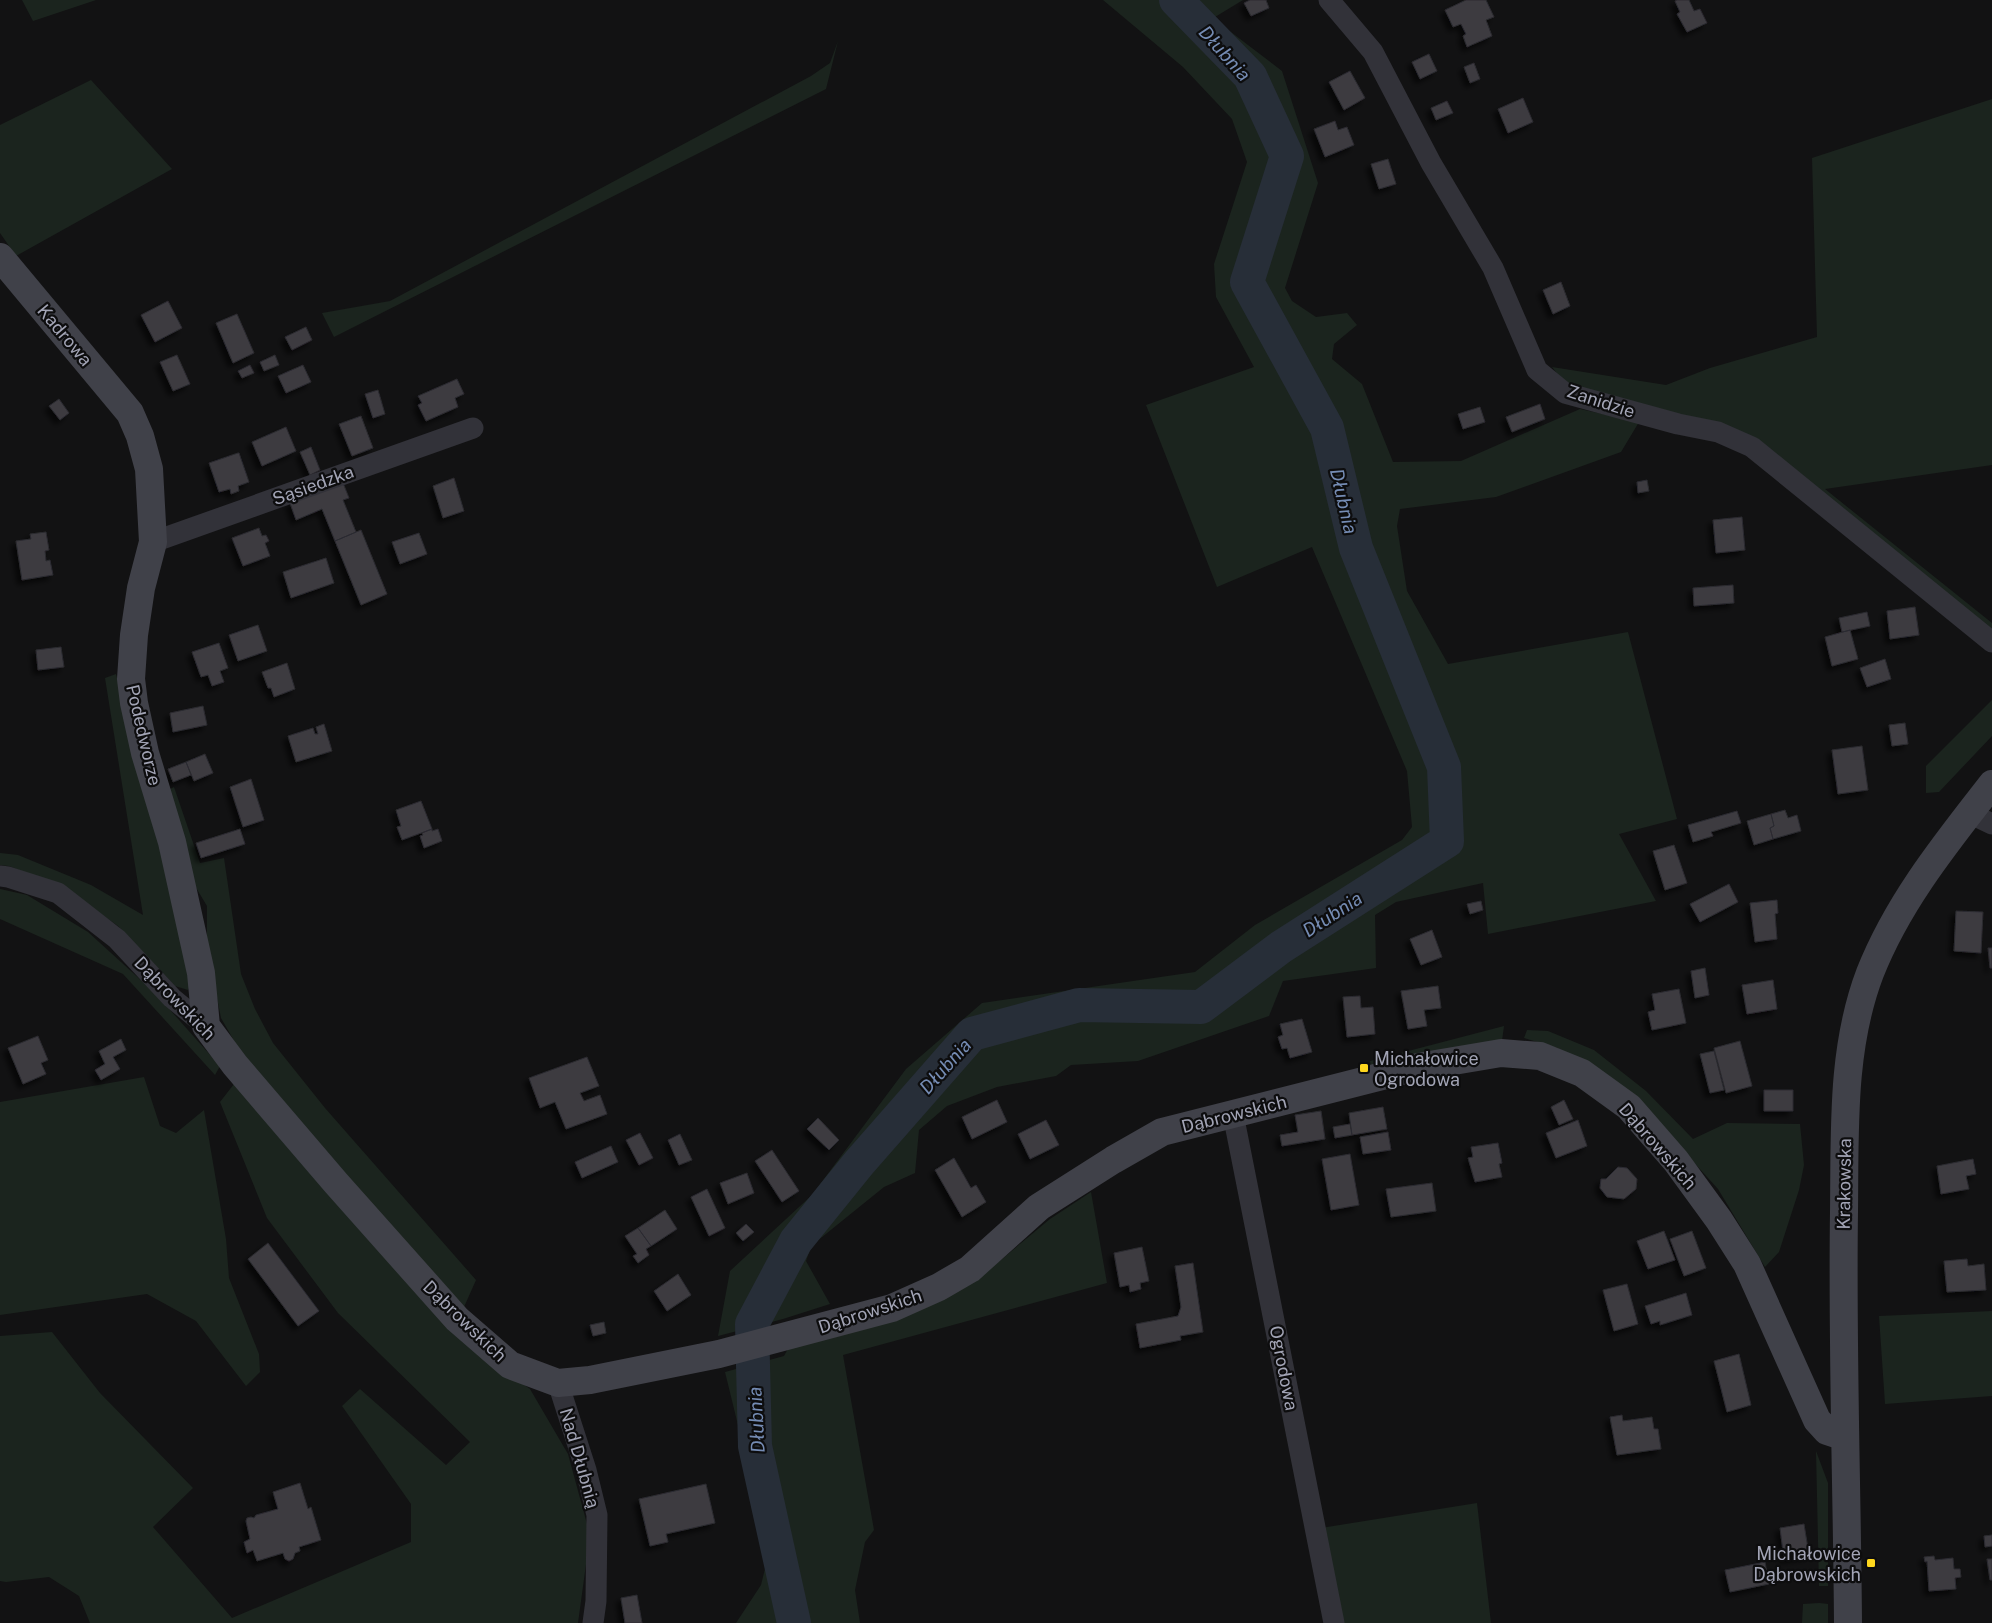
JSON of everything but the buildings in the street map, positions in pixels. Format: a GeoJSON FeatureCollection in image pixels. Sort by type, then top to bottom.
{"type":"FeatureCollection","features":[{"type":"Feature","properties":{"kind":"street","name":"Zanidzie"},"geometry":{"type":"LineString","coordinates":[[1329,0],[1374,52],[1431,163],[1493,268],[1538,370],[1565,393],[1678,424],[1718,432],[1752,448],[1992,642]]}},
{"type":"Feature","properties":{"kind":"street","name":"Kadrowa"},"geometry":{"type":"LineString","coordinates":[[0,257],[130,413]]}},
{"type":"Feature","properties":{"kind":"street","name":"Podedworze"},"geometry":{"type":"LineString","coordinates":[[130,413],[140,436],[149,469],[153,542],[141,588],[130,679],[145,753],[172,842],[199,964],[206,1026]]}},
{"type":"Feature","properties":{"kind":"street","name":"Sąsiedzka"},"geometry":{"type":"LineString","coordinates":[[153,542],[473,428]]}},
{"type":"Feature","properties":{"kind":"street","name":"Krakowska"},"geometry":{"type":"LineString","coordinates":[[1848,1623],[1843,1239],[1845,1105],[1848,1063],[1853,1036],[1871,972],[1897,916],[1924,873],[1981,819],[1992,784]]}},
{"type":"Feature","properties":{"kind":"street","name":"Dąbrowskich"},"geometry":{"type":"LineString","coordinates":[[0,876],[58,893],[117,939],[172,998],[206,1026],[234,1065],[310,1154],[457,1319],[510,1365],[558,1383],[590,1380],[719,1354],[892,1308],[939,1287],[970,1269],[1039,1207],[1112,1160],[1162,1132],[1418,1067],[1500,1053],[1540,1056],[1582,1073],[1629,1108],[1676,1161],[1719,1220],[1747,1264],[1817,1420],[1828,1431],[1845,1437]]}},
{"type":"Feature","properties":{"kind":"street","name":"Ogrodowa"},"geometry":{"type":"LineString","coordinates":[[1233,1114],[1334,1623]]}},
{"type":"Feature","properties":{"kind":"street","name":"Nad Dłubnią"},"geometry":{"type":"LineString","coordinates":[[558,1383],[586,1470],[597,1515],[596,1601],[593,1623]]}},
{"type":"Feature","properties":{"kind":"shaded area"},"geometry":{"type":"Polygon","coordinates":[[[22,0],[96,0],[33,21],[22,0]]]}},
{"type":"Feature","properties":{"kind":"shaded area"},"geometry":{"type":"Polygon","coordinates":[[[1103,0],[1243,0],[1215,17],[1223,26],[1282,71],[1318,183],[1285,288],[1292,301],[1316,317],[1347,313],[1357,325],[1334,344],[1332,359],[1362,384],[1393,462],[1461,461],[1580,409],[1639,422],[1621,452],[1496,497],[1400,509],[1397,526],[1407,591],[1448,664],[1628,632],[1677,819],[1619,834],[1656,901],[1488,934],[1483,883],[1396,902],[1375,915],[1376,968],[1283,981],[1269,1016],[1138,1061],[1071,1065],[1056,1076],[997,1087],[947,1106],[919,1130],[915,1173],[884,1187],[811,1246],[806,1261],[830,1304],[783,1319],[718,1336],[730,1271],[812,1195],[906,1069],[982,1003],[1195,972],[1255,925],[1402,840],[1412,827],[1407,771],[1312,547],[1217,587],[1146,405],[1254,367],[1216,297],[1214,264],[1247,162],[1232,119],[1183,67],[1103,0]]]}},
{"type":"Feature","properties":{"kind":"shaded area"},"geometry":{"type":"Polygon","coordinates":[[[838,41],[826,89],[334,337],[322,313],[390,301],[811,76],[830,63],[838,41]]]}},
{"type":"Feature","properties":{"kind":"shaded area"},"geometry":{"type":"Polygon","coordinates":[[[91,80],[172,169],[16,256],[0,233],[0,125],[91,80]]]}},
{"type":"Feature","properties":{"kind":"shaded area"},"geometry":{"type":"Polygon","coordinates":[[[1992,99],[1992,465],[1825,489],[1992,623],[1992,636],[1785,463],[1570,390],[1552,367],[1666,385],[1710,368],[1817,337],[1812,158],[1992,99]]]}},
{"type":"Feature","properties":{"kind":"shaded area"},"geometry":{"type":"Polygon","coordinates":[[[116,674],[182,931],[192,981],[188,990],[175,986],[118,926],[81,900],[57,885],[9,866],[0,865],[0,853],[18,855],[91,885],[143,915],[105,678],[116,674]]]}},
{"type":"Feature","properties":{"kind":"shaded area"},"geometry":{"type":"Polygon","coordinates":[[[1992,700],[1992,736],[1939,792],[1926,793],[1926,766],[1992,700]]]}},
{"type":"Feature","properties":{"kind":"shaded area"},"geometry":{"type":"Polygon","coordinates":[[[174,787],[200,863],[224,858],[241,974],[255,1009],[273,1043],[325,1108],[476,1280],[464,1307],[255,1073],[221,1018],[207,948],[207,906],[192,881],[168,790],[174,787]]]}},
{"type":"Feature","properties":{"kind":"shaded area"},"geometry":{"type":"Polygon","coordinates":[[[0,889],[27,895],[88,932],[155,993],[220,1066],[215,1075],[123,974],[0,919],[0,889]]]}},
{"type":"Feature","properties":{"kind":"shaded area"},"geometry":{"type":"Polygon","coordinates":[[[1504,1026],[1502,1041],[1371,1067],[1370,1061],[1504,1026]]]}},
{"type":"Feature","properties":{"kind":"shaded area"},"geometry":{"type":"Polygon","coordinates":[[[1527,1030],[1548,1031],[1594,1050],[1646,1091],[1693,1139],[1727,1123],[1800,1124],[1804,1165],[1799,1190],[1779,1252],[1765,1267],[1718,1189],[1679,1146],[1557,1048],[1524,1038],[1527,1030]]]}},
{"type":"Feature","properties":{"kind":"shaded area"},"geometry":{"type":"Polygon","coordinates":[[[144,1077],[160,1126],[176,1133],[204,1110],[226,1239],[229,1278],[259,1354],[260,1372],[246,1386],[196,1321],[147,1294],[0,1315],[0,1102],[144,1077]]]}},
{"type":"Feature","properties":{"kind":"shaded area"},"geometry":{"type":"Polygon","coordinates":[[[234,1084],[459,1337],[530,1389],[568,1454],[590,1535],[578,1623],[90,1623],[79,1596],[49,1577],[0,1581],[0,1336],[52,1332],[100,1393],[193,1488],[153,1527],[232,1618],[411,1542],[411,1504],[342,1406],[360,1389],[446,1465],[470,1442],[338,1313],[267,1218],[220,1102],[234,1084]]]}},
{"type":"Feature","properties":{"kind":"shaded area"},"geometry":{"type":"Polygon","coordinates":[[[1091,1192],[1107,1283],[843,1355],[874,1530],[865,1542],[855,1590],[860,1623],[736,1623],[761,1585],[769,1552],[725,1372],[784,1356],[789,1347],[953,1293],[1002,1259],[1050,1219],[1091,1192]]]}},
{"type":"Feature","properties":{"kind":"shaded area"},"geometry":{"type":"Polygon","coordinates":[[[1992,1311],[1992,1396],[1885,1404],[1879,1316],[1992,1311]]]}},
{"type":"Feature","properties":{"kind":"shaded area"},"geometry":{"type":"Polygon","coordinates":[[[1816,1451],[1828,1483],[1828,1586],[1819,1586],[1816,1451]]]}},
{"type":"Feature","properties":{"kind":"shaded area"},"geometry":{"type":"Polygon","coordinates":[[[1477,1503],[1491,1623],[1339,1623],[1321,1528],[1477,1503]]]}},
{"type":"Feature","properties":{"kind":"shaded area"},"geometry":{"type":"Polygon","coordinates":[[[1803,1604],[1828,1604],[1828,1623],[1802,1623],[1803,1604]]]}},
{"type":"Feature","properties":{"kind":"waterway","name":"Dłubnia"},"geometry":{"type":"LineString","coordinates":[[794,1623],[755,1446],[752,1324],[796,1241],[859,1163],[972,1034],[1079,1005],[1201,1007],[1281,947],[1447,841],[1444,767],[1356,548],[1327,428],[1247,282],[1287,156],[1250,76],[1176,0]]}},
{"type":"Feature","properties":{"kind":"place","name":"Michałowice Ogrodowa"},"geometry":{"type":"Point","coordinates":[1364,1068]}},
{"type":"Feature","properties":{"kind":"place","name":"Michałowice Dąbrowskich"},"geometry":{"type":"Point","coordinates":[1871,1563]}}]}
